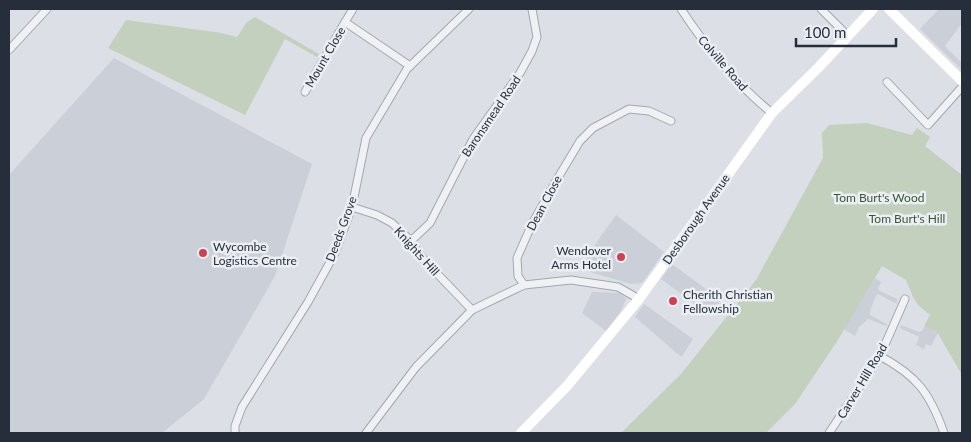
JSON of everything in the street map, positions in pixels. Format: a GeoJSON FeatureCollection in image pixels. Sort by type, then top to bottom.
{"type":"FeatureCollection","features":[{"type":"Feature","properties":{"kind":"street"},"geometry":{"type":"LineString","coordinates":[[9,50],[47,9]]}},
{"type":"Feature","properties":{"kind":"street","name":"Mount Close"},"geometry":{"type":"LineString","coordinates":[[305,92],[353,9]]}},
{"type":"Feature","properties":{"kind":"street","name":"Deeds Grove"},"geometry":{"type":"LineString","coordinates":[[235,433],[235,426],[242,407],[308,302],[335,253],[352,207],[366,138],[410,66],[469,9]]}},
{"type":"Feature","properties":{"kind":"street","name":"Baronsmead Road"},"geometry":{"type":"LineString","coordinates":[[411,241],[430,223],[473,139],[520,73],[532,51],[536,37],[532,9]]}},
{"type":"Feature","properties":{"kind":"street","name":"Colville Road"},"geometry":{"type":"LineString","coordinates":[[681,9],[699,36],[727,69],[760,104],[772,113]]}},
{"type":"Feature","properties":{"kind":"street"},"geometry":{"type":"LineString","coordinates":[[820,9],[848,36]]}},
{"type":"Feature","properties":{"kind":"street","name":"Desborough Avenue"},"geometry":{"type":"LineString","coordinates":[[521,433],[566,386],[639,299],[772,113],[873,9]]}},
{"type":"Feature","properties":{"kind":"street"},"geometry":{"type":"LineString","coordinates":[[889,9],[962,81]]}},
{"type":"Feature","properties":{"kind":"street","name":"Mount Close"},"geometry":{"type":"LineString","coordinates":[[345,22],[410,66]]}},
{"type":"Feature","properties":{"kind":"street"},"geometry":{"type":"LineString","coordinates":[[887,82],[928,125],[962,87]]}},
{"type":"Feature","properties":{"kind":"street","name":"Dean Close"},"geometry":{"type":"LineString","coordinates":[[524,286],[518,276],[517,258],[532,224],[580,140],[593,128],[629,110],[649,111],[671,121]]}},
{"type":"Feature","properties":{"kind":"street","name":"Knights Hill"},"geometry":{"type":"LineString","coordinates":[[352,207],[377,215],[392,223],[411,241],[425,261],[472,310]]}},
{"type":"Feature","properties":{"kind":"street"},"geometry":{"type":"LineString","coordinates":[[366,433],[416,367],[472,310],[524,286],[571,280],[618,287],[639,299]]}},
{"type":"Feature","properties":{"kind":"street","name":"Carver Hill Road"},"geometry":{"type":"LineString","coordinates":[[829,433],[880,356],[905,300]]}},
{"type":"Feature","properties":{"kind":"street"},"geometry":{"type":"LineString","coordinates":[[880,356],[899,366],[916,381],[930,399],[944,433]]}},
{"type":"Feature","properties":{"kind":"shaded area"},"geometry":{"type":"Polygon","coordinates":[[[939,9],[962,9],[962,23],[945,46],[962,63],[962,70],[920,29],[939,9]]]}},
{"type":"Feature","properties":{"kind":"shaded area"},"geometry":{"type":"Polygon","coordinates":[[[114,58],[312,164],[275,276],[204,399],[162,433],[9,433],[9,175],[114,58]]]}},
{"type":"Feature","properties":{"kind":"shaded area"},"geometry":{"type":"Polygon","coordinates":[[[616,215],[664,252],[642,283],[631,284],[580,269],[616,215]]]}},
{"type":"Feature","properties":{"kind":"shaded area"},"geometry":{"type":"Polygon","coordinates":[[[672,264],[721,300],[710,315],[661,279],[672,264]]]}},
{"type":"Feature","properties":{"kind":"shaded area"},"geometry":{"type":"Polygon","coordinates":[[[875,278],[881,282],[878,289],[897,299],[897,304],[878,294],[871,308],[870,315],[887,324],[886,326],[868,319],[859,327],[855,336],[842,328],[875,278]]]}},
{"type":"Feature","properties":{"kind":"shaded area"},"geometry":{"type":"Polygon","coordinates":[[[592,292],[620,293],[626,299],[621,311],[606,331],[582,313],[592,292]]]}},
{"type":"Feature","properties":{"kind":"shaded area"},"geometry":{"type":"Polygon","coordinates":[[[644,304],[693,339],[682,356],[635,317],[644,304]]]}},
{"type":"Feature","properties":{"kind":"shaded area"},"geometry":{"type":"Polygon","coordinates":[[[901,325],[919,332],[925,326],[938,333],[931,346],[926,344],[924,349],[916,345],[919,337],[900,328],[901,325]]]}},
{"type":"Feature","properties":{"kind":"green space"},"geometry":{"type":"Polygon","coordinates":[[[255,17],[319,54],[317,57],[285,39],[245,115],[108,48],[126,20],[222,33],[237,37],[247,22],[255,17]]]}},
{"type":"Feature","properties":{"kind":"green space","name":"Tom Burt's Wood"},"geometry":{"type":"Polygon","coordinates":[[[867,123],[912,135],[917,128],[930,137],[925,146],[962,175],[962,375],[937,332],[924,326],[930,315],[919,306],[906,280],[882,266],[836,343],[795,404],[766,433],[621,433],[681,374],[756,280],[823,158],[822,133],[829,125],[867,123]]]}},
{"type":"Feature","properties":{"kind":"place","name":"Wycombe Logistics Centre"},"geometry":{"type":"Point","coordinates":[203,253]}},
{"type":"Feature","properties":{"kind":"place","name":"Wendover Arms Hotel"},"geometry":{"type":"Point","coordinates":[621,257]}},
{"type":"Feature","properties":{"kind":"place","name":"Cherith Christian Fellowship"},"geometry":{"type":"Point","coordinates":[673,301]}},
{"type":"Feature","properties":{"kind":"park label","name":"Tom Burt's Hill"},"geometry":{"type":"Point","coordinates":[907,218]}}]}
